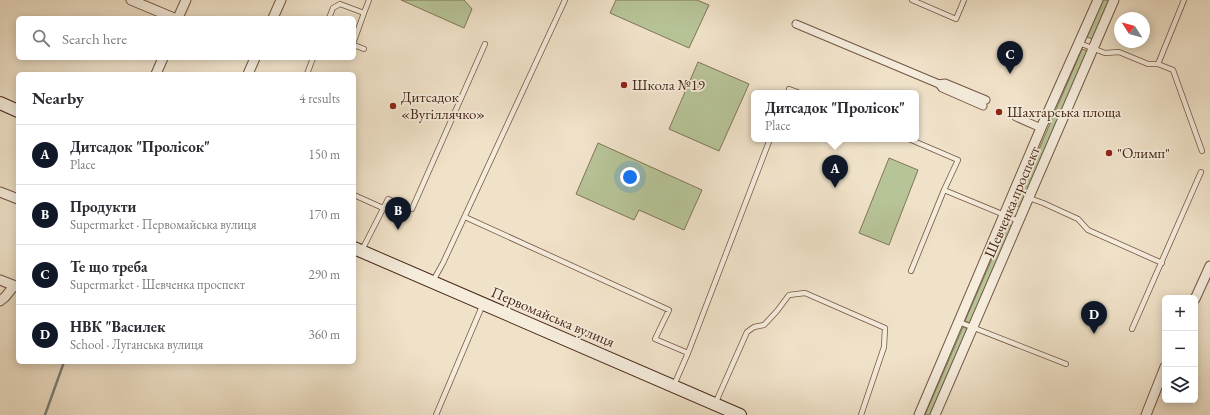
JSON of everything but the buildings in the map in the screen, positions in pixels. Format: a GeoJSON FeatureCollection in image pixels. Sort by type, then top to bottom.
{"type":"FeatureCollection","features":[{"type":"Feature","properties":{"kind":"main road"},"geometry":{"type":"LineString","coordinates":[[0,103],[16,110]]}},
{"type":"Feature","properties":{"kind":"main road","name":"Первомайська вулиця"},"geometry":{"type":"LineString","coordinates":[[358,250],[715,404],[734,414]]}},
{"type":"Feature","properties":{"kind":"street"},"geometry":{"type":"LineString","coordinates":[[131,0],[169,16]]}},
{"type":"Feature","properties":{"kind":"street"},"geometry":{"type":"LineString","coordinates":[[179,16],[186,0]]}},
{"type":"Feature","properties":{"kind":"street"},"geometry":{"type":"LineString","coordinates":[[274,16],[281,0]]}},
{"type":"Feature","properties":{"kind":"street","name":"Шевченка проспект"},"geometry":{"type":"LineString","coordinates":[[919,415],[1041,128],[1098,0]]}},
{"type":"Feature","properties":{"kind":"street","name":"Шевченка проспект"},"geometry":{"type":"LineString","coordinates":[[935,415],[1114,0]]}},
{"type":"Feature","properties":{"kind":"street"},"geometry":{"type":"LineString","coordinates":[[796,24],[939,84],[942,88],[984,103]]}},
{"type":"Feature","properties":{"kind":"street"},"geometry":{"type":"LineString","coordinates":[[157,72],[162,60]]}},
{"type":"Feature","properties":{"kind":"street"},"geometry":{"type":"LineString","coordinates":[[249,72],[253,60]]}},
{"type":"Feature","properties":{"kind":"street"},"geometry":{"type":"LineString","coordinates":[[1016,117],[1041,128]]}},
{"type":"Feature","properties":{"kind":"street"},"geometry":{"type":"LineString","coordinates":[[0,192],[16,198]]}},
{"type":"Feature","properties":{"kind":"street"},"geometry":{"type":"LineString","coordinates":[[1197,295],[1210,266]]}},
{"type":"Feature","properties":{"kind":"street"},"geometry":{"type":"LineString","coordinates":[[0,280],[16,286],[0,301]]}},
{"type":"Feature","properties":{"kind":"street"},"geometry":{"type":"LineString","coordinates":[[1146,415],[1162,375]]}},
{"type":"Feature","properties":{"kind":"lane"},"geometry":{"type":"LineString","coordinates":[[356,35],[369,0]]}},
{"type":"Feature","properties":{"kind":"lane"},"geometry":{"type":"LineString","coordinates":[[432,282],[444,263],[565,0]]}},
{"type":"Feature","properties":{"kind":"lane"},"geometry":{"type":"LineString","coordinates":[[912,0],[956,19],[964,0]]}},
{"type":"Feature","properties":{"kind":"lane"},"geometry":{"type":"LineString","coordinates":[[1158,64],[1184,0]]}},
{"type":"Feature","properties":{"kind":"lane"},"geometry":{"type":"LineString","coordinates":[[330,16],[333,8],[340,4],[364,13]]}},
{"type":"Feature","properties":{"kind":"lane"},"geometry":{"type":"LineString","coordinates":[[1079,43],[1105,53],[1119,52],[1148,64],[1158,64],[1173,70],[1202,152]]}},
{"type":"Feature","properties":{"kind":"lane"},"geometry":{"type":"LineString","coordinates":[[358,250],[388,199],[412,210],[485,44]]}},
{"type":"Feature","properties":{"kind":"lane"},"geometry":{"type":"LineString","coordinates":[[356,46],[364,49]]}},
{"type":"Feature","properties":{"kind":"lane"},"geometry":{"type":"LineString","coordinates":[[308,72],[312,60]]}},
{"type":"Feature","properties":{"kind":"lane"},"geometry":{"type":"LineString","coordinates":[[673,386],[688,353],[769,142]]}},
{"type":"Feature","properties":{"kind":"lane"},"geometry":{"type":"LineString","coordinates":[[911,271],[958,160],[916,142]]}},
{"type":"Feature","properties":{"kind":"lane"},"geometry":{"type":"LineString","coordinates":[[1132,329],[1201,172]]}},
{"type":"Feature","properties":{"kind":"lane"},"geometry":{"type":"LineString","coordinates":[[944,190],[1019,221]]}},
{"type":"Feature","properties":{"kind":"lane"},"geometry":{"type":"LineString","coordinates":[[356,196],[383,208]]}},
{"type":"Feature","properties":{"kind":"lane"},"geometry":{"type":"LineString","coordinates":[[1029,198],[1078,220],[1088,230],[1162,263]]}},
{"type":"Feature","properties":{"kind":"lane"},"geometry":{"type":"LineString","coordinates":[[465,217],[669,310],[655,339],[688,353]]}},
{"type":"Feature","properties":{"kind":"lane"},"geometry":{"type":"LineString","coordinates":[[715,404],[747,332],[754,327],[764,325],[789,295],[805,293],[885,328],[884,347],[861,415]]}},
{"type":"Feature","properties":{"kind":"lane"},"geometry":{"type":"LineString","coordinates":[[436,415],[482,304]]}},
{"type":"Feature","properties":{"kind":"lane"},"geometry":{"type":"LineString","coordinates":[[959,322],[1066,364]]}},
{"type":"Feature","properties":{"kind":"green space"},"geometry":{"type":"Polygon","coordinates":[[[401,0],[464,0],[472,9],[464,28],[401,0]]]}},
{"type":"Feature","properties":{"kind":"green space"},"geometry":{"type":"Polygon","coordinates":[[[616,0],[697,0],[709,5],[689,48],[610,13],[616,0]]]}},
{"type":"Feature","properties":{"kind":"green space"},"geometry":{"type":"Polygon","coordinates":[[[1102,0],[1109,0],[1093,39],[1087,37],[1102,0]]]}},
{"type":"Feature","properties":{"kind":"green space"},"geometry":{"type":"Polygon","coordinates":[[[1082,49],[1088,51],[1020,207],[1015,205],[1082,49]]]}},
{"type":"Feature","properties":{"kind":"green space"},"geometry":{"type":"Polygon","coordinates":[[[698,62],[749,84],[719,151],[669,129],[698,62]]]}},
{"type":"Feature","properties":{"kind":"green space"},"geometry":{"type":"Polygon","coordinates":[[[598,143],[702,190],[684,230],[639,210],[634,220],[576,194],[598,143]]]}},
{"type":"Feature","properties":{"kind":"green space"},"geometry":{"type":"Polygon","coordinates":[[[889,158],[918,170],[889,245],[859,233],[889,158]]]}},
{"type":"Feature","properties":{"kind":"green space"},"geometry":{"type":"Polygon","coordinates":[[[1007,224],[1012,226],[970,323],[965,321],[1007,224]]]}},
{"type":"Feature","properties":{"kind":"green space"},"geometry":{"type":"Polygon","coordinates":[[[963,327],[968,329],[931,415],[925,415],[963,327]]]}},
{"type":"Feature","properties":{"kind":"waterway"},"geometry":{"type":"LineString","coordinates":[[45,415],[63,364]]}},
{"type":"Feature","properties":{"kind":"place","name":"Те що треба"},"geometry":{"type":"Point","coordinates":[1010,74]}},
{"type":"Feature","properties":{"kind":"place","name":"Школа №19"},"geometry":{"type":"Point","coordinates":[624,85]}},
{"type":"Feature","properties":{"kind":"place","name":"Дитсадок «Вугіллячко»"},"geometry":{"type":"Point","coordinates":[393,106]}},
{"type":"Feature","properties":{"kind":"place","name":"Шахтарська площа"},"geometry":{"type":"Point","coordinates":[999,112]}},
{"type":"Feature","properties":{"kind":"place","name":"\"Олимп\""},"geometry":{"type":"Point","coordinates":[1109,153]}},
{"type":"Feature","properties":{"kind":"place","name":"Дитсадок \"Пролісок\""},"geometry":{"type":"Point","coordinates":[835,188]}},
{"type":"Feature","properties":{"kind":"place","name":"Продукти"},"geometry":{"type":"Point","coordinates":[398,230]}},
{"type":"Feature","properties":{"kind":"place","name":"НВК \"Василек"},"geometry":{"type":"Point","coordinates":[1094,334]}}]}
